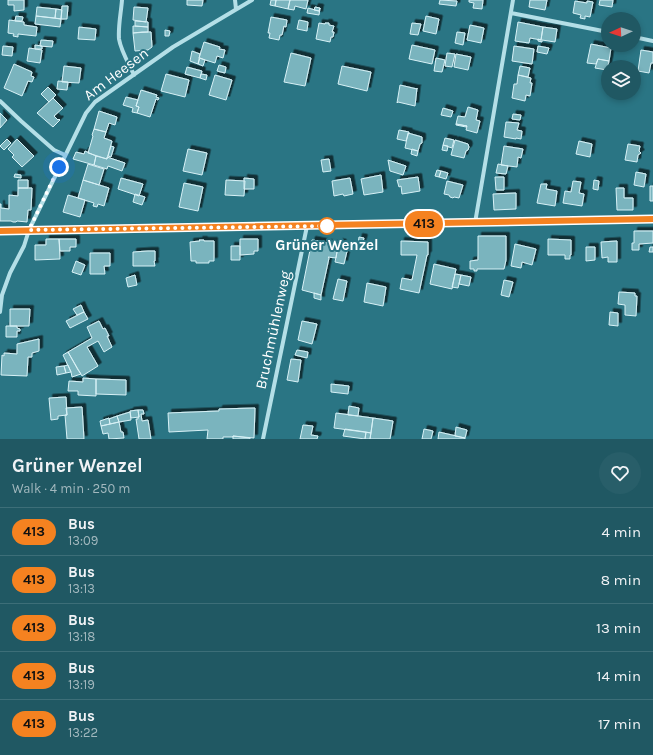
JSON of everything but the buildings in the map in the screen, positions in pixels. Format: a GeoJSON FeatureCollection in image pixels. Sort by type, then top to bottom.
{"type":"FeatureCollection","features":[{"type":"Feature","properties":{"kind":"street"},"geometry":{"type":"LineString","coordinates":[[122,0],[119,40],[134,75]]}},
{"type":"Feature","properties":{"kind":"street"},"geometry":{"type":"LineString","coordinates":[[235,0],[236,9]]}},
{"type":"Feature","properties":{"kind":"street","name":"Am Heesen"},"geometry":{"type":"LineString","coordinates":[[0,312],[2,295],[10,273],[24,246],[29,230],[65,155],[90,107],[173,47],[252,0]]}},
{"type":"Feature","properties":{"kind":"street"},"geometry":{"type":"LineString","coordinates":[[475,223],[513,0]]}},
{"type":"Feature","properties":{"kind":"street"},"geometry":{"type":"LineString","coordinates":[[511,13],[601,31]]}},
{"type":"Feature","properties":{"kind":"street"},"geometry":{"type":"LineString","coordinates":[[641,38],[653,41]]}},
{"type":"Feature","properties":{"kind":"street"},"geometry":{"type":"LineString","coordinates":[[0,101],[54,150],[65,155]]}},
{"type":"Feature","properties":{"kind":"street"},"geometry":{"type":"LineString","coordinates":[[0,231],[653,220]]}},
{"type":"Feature","properties":{"kind":"street","name":"Bruchmühlenweg"},"geometry":{"type":"LineString","coordinates":[[263,439],[307,226]]}},
{"type":"Feature","properties":{"kind":"bus line","name":"413"},"geometry":{"type":"LineString","coordinates":[[0,231],[653,219]]}},
{"type":"Feature","properties":{"kind":"place","name":"Grüner Wenzel"},"geometry":{"type":"Point","coordinates":[327,226]}},
{"type":"Feature","properties":{"kind":"route"},"geometry":{"type":"LineString","coordinates":[[59,167],[29,230],[327,226]]}}]}
